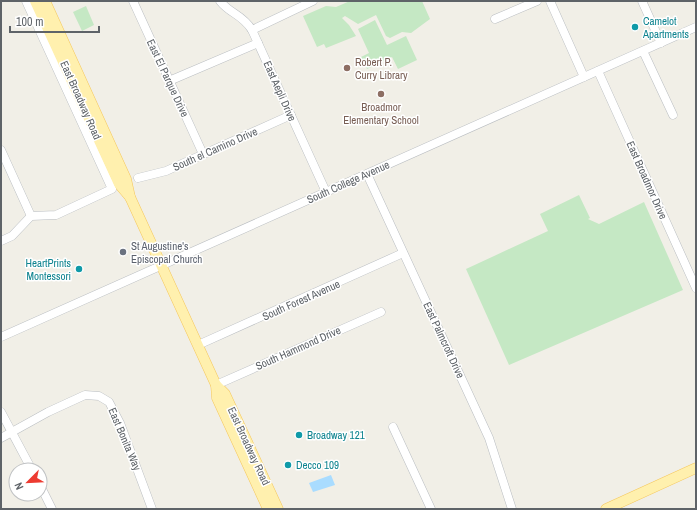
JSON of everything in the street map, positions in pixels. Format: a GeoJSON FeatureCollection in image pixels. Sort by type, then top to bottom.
{"type":"FeatureCollection","features":[{"type":"Feature","properties":{"kind":"main road","name":"East Broadway Road"},"geometry":{"type":"LineString","coordinates":[[35,1],[119,184],[130,197]]}},
{"type":"Feature","properties":{"kind":"main road","name":"East Broadway Road"},"geometry":{"type":"LineString","coordinates":[[45,1],[126,179],[130,197],[216,385],[217,398],[268,509]]}},
{"type":"Feature","properties":{"kind":"main road","name":"East Broadway Road"},"geometry":{"type":"LineString","coordinates":[[216,385],[225,394],[278,509]]}},
{"type":"Feature","properties":{"kind":"main road"},"geometry":{"type":"LineString","coordinates":[[606,509],[696,468]]}},
{"type":"Feature","properties":{"kind":"street"},"geometry":{"type":"LineString","coordinates":[[1,241],[12,236],[31,216],[56,215],[112,189],[26,1]]}},
{"type":"Feature","properties":{"kind":"street","name":"East El Parque Drive"},"geometry":{"type":"LineString","coordinates":[[133,1],[203,154]]}},
{"type":"Feature","properties":{"kind":"street","name":"East Aepli Drive"},"geometry":{"type":"LineString","coordinates":[[220,1],[225,8],[245,20],[252,30],[326,192]]}},
{"type":"Feature","properties":{"kind":"street"},"geometry":{"type":"LineString","coordinates":[[495,19],[537,1]]}},
{"type":"Feature","properties":{"kind":"street"},"geometry":{"type":"LineString","coordinates":[[550,1],[584,77]]}},
{"type":"Feature","properties":{"kind":"street"},"geometry":{"type":"LineString","coordinates":[[642,1],[661,42]]}},
{"type":"Feature","properties":{"kind":"street"},"geometry":{"type":"LineString","coordinates":[[252,30],[309,2]]}},
{"type":"Feature","properties":{"kind":"street","name":"South College Avenue"},"geometry":{"type":"LineString","coordinates":[[1,337],[696,27]]}},
{"type":"Feature","properties":{"kind":"street"},"geometry":{"type":"LineString","coordinates":[[169,81],[258,42]]}},
{"type":"Feature","properties":{"kind":"street"},"geometry":{"type":"LineString","coordinates":[[643,51],[673,115]]}},
{"type":"Feature","properties":{"kind":"street","name":"East Broadmor Drive"},"geometry":{"type":"LineString","coordinates":[[598,71],[696,288]]}},
{"type":"Feature","properties":{"kind":"street","name":"South el Camino Drive"},"geometry":{"type":"LineString","coordinates":[[138,178],[166,171],[290,115]]}},
{"type":"Feature","properties":{"kind":"street"},"geometry":{"type":"LineString","coordinates":[[1,150],[31,216]]}},
{"type":"Feature","properties":{"kind":"street","name":"East Palmcroft Drive"},"geometry":{"type":"LineString","coordinates":[[367,174],[489,438],[512,509]]}},
{"type":"Feature","properties":{"kind":"street","name":"South Forest Avenue"},"geometry":{"type":"LineString","coordinates":[[198,345],[403,253]]}},
{"type":"Feature","properties":{"kind":"street","name":"South Hammond Drive"},"geometry":{"type":"LineString","coordinates":[[216,385],[381,312]]}},
{"type":"Feature","properties":{"kind":"street","name":"East Bonita Way"},"geometry":{"type":"LineString","coordinates":[[1,438],[48,412],[85,395],[100,396],[109,402],[120,423],[152,509]]}},
{"type":"Feature","properties":{"kind":"street"},"geometry":{"type":"LineString","coordinates":[[1,412],[28,462]]}},
{"type":"Feature","properties":{"kind":"street"},"geometry":{"type":"LineString","coordinates":[[393,427],[431,509]]}},
{"type":"Feature","properties":{"kind":"green space"},"geometry":{"type":"Polygon","coordinates":[[[350,1],[422,1],[430,19],[411,33],[402,32],[390,38],[386,36],[376,15],[358,24],[345,16],[342,18],[349,25],[356,36],[326,48],[324,44],[317,47],[303,16],[326,6],[336,7],[350,1]]]}},
{"type":"Feature","properties":{"kind":"green space"},"geometry":{"type":"Polygon","coordinates":[[[86,6],[94,25],[82,31],[73,12],[86,6]]]}},
{"type":"Feature","properties":{"kind":"green space"},"geometry":{"type":"Polygon","coordinates":[[[375,20],[387,45],[406,36],[417,60],[398,69],[392,57],[367,69],[361,57],[369,53],[358,29],[375,20]]]}},
{"type":"Feature","properties":{"kind":"green space"},"geometry":{"type":"Polygon","coordinates":[[[579,195],[590,218],[588,219],[599,224],[644,202],[683,290],[509,365],[466,269],[548,231],[540,214],[579,195]]]}},
{"type":"Feature","properties":{"kind":"water"},"geometry":{"type":"Polygon","coordinates":[[[331,475],[335,485],[313,492],[309,483],[331,475]]]}},
{"type":"Feature","properties":{"kind":"place","name":"Camelot Apartments"},"geometry":{"type":"Point","coordinates":[635,27]}},
{"type":"Feature","properties":{"kind":"place","name":"Robert P. Curry Library"},"geometry":{"type":"Point","coordinates":[347,68]}},
{"type":"Feature","properties":{"kind":"place","name":"Broadmor Elementary School"},"geometry":{"type":"Point","coordinates":[381,94]}},
{"type":"Feature","properties":{"kind":"place","name":"St Augustine's Episcopal Church"},"geometry":{"type":"Point","coordinates":[123,252]}},
{"type":"Feature","properties":{"kind":"place","name":"HeartPrints Montessori"},"geometry":{"type":"Point","coordinates":[79,269]}},
{"type":"Feature","properties":{"kind":"place","name":"Broadway 121"},"geometry":{"type":"Point","coordinates":[299,435]}},
{"type":"Feature","properties":{"kind":"place","name":"Decco 109"},"geometry":{"type":"Point","coordinates":[288,465]}}]}
